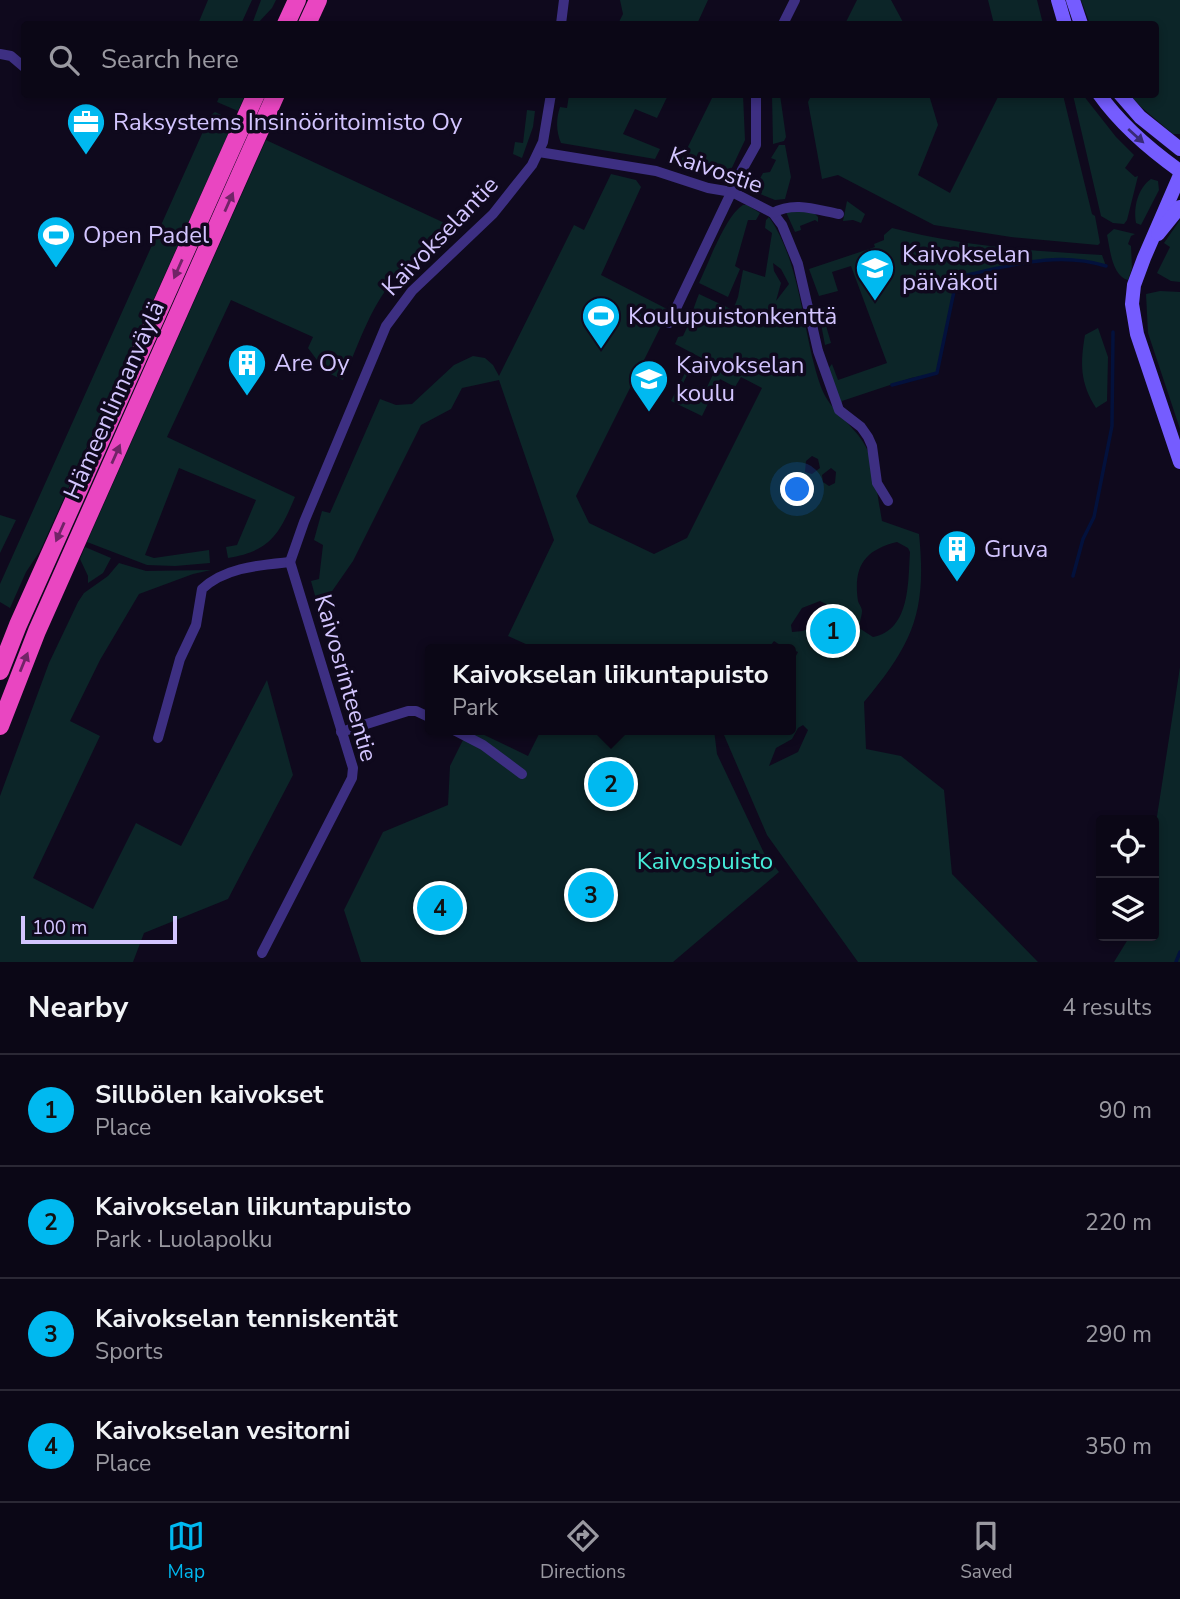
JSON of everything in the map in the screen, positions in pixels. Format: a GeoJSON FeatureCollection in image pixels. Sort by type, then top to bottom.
{"type":"FeatureCollection","features":[{"type":"Feature","properties":{"kind":"highway"},"geometry":{"type":"LineString","coordinates":[[287,21],[297,0]]}},
{"type":"Feature","properties":{"kind":"highway"},"geometry":{"type":"LineString","coordinates":[[308,21],[318,0]]}},
{"type":"Feature","properties":{"kind":"highway","name":"Hämeenlinnanväylä"},"geometry":{"type":"LineString","coordinates":[[0,671],[18,625],[254,98]]}},
{"type":"Feature","properties":{"kind":"highway","name":"Hämeenlinnanväylä"},"geometry":{"type":"LineString","coordinates":[[0,726],[37,631],[274,98]]}},
{"type":"Feature","properties":{"kind":"main road"},"geometry":{"type":"LineString","coordinates":[[1058,0],[1064,21]]}},
{"type":"Feature","properties":{"kind":"main road"},"geometry":{"type":"LineString","coordinates":[[1073,0],[1080,21]]}},
{"type":"Feature","properties":{"kind":"main road"},"geometry":{"type":"LineString","coordinates":[[1102,98],[1122,123],[1180,173],[1134,285],[1132,304],[1138,334],[1180,462]]}},
{"type":"Feature","properties":{"kind":"main road"},"geometry":{"type":"LineString","coordinates":[[1123,98],[1140,117],[1180,149]]}},
{"type":"Feature","properties":{"kind":"main road"},"geometry":{"type":"LineString","coordinates":[[1152,240],[1180,206]]}},
{"type":"Feature","properties":{"kind":"street"},"geometry":{"type":"LineString","coordinates":[[561,21],[564,0]]}},
{"type":"Feature","properties":{"kind":"street"},"geometry":{"type":"LineString","coordinates":[[784,21],[795,0]]}},
{"type":"Feature","properties":{"kind":"street"},"geometry":{"type":"LineString","coordinates":[[0,54],[10,56],[21,65]]}},
{"type":"Feature","properties":{"kind":"street","name":"Kaivokselantie"},"geometry":{"type":"LineString","coordinates":[[290,562],[304,522],[386,326],[412,291],[513,191],[539,152],[550,98]]}},
{"type":"Feature","properties":{"kind":"street"},"geometry":{"type":"LineString","coordinates":[[669,324],[757,145],[756,98]]}},
{"type":"Feature","properties":{"kind":"street","name":"Kaivostie"},"geometry":{"type":"LineString","coordinates":[[539,152],[642,168],[715,190],[732,192],[773,213],[782,225],[798,264],[818,351],[839,410],[861,427],[868,438],[872,446],[877,483],[888,501]]}},
{"type":"Feature","properties":{"kind":"street"},"geometry":{"type":"LineString","coordinates":[[773,213],[781,208],[799,206],[839,214]]}},
{"type":"Feature","properties":{"kind":"street"},"geometry":{"type":"LineString","coordinates":[[158,738],[180,659],[196,625],[202,589],[226,574],[262,565],[290,562]]}},
{"type":"Feature","properties":{"kind":"street","name":"Kaivosrinteentie"},"geometry":{"type":"LineString","coordinates":[[262,953],[352,778],[353,768],[290,562]]}},
{"type":"Feature","properties":{"kind":"street"},"geometry":{"type":"LineString","coordinates":[[341,732],[408,711],[425,715]]}},
{"type":"Feature","properties":{"kind":"street"},"geometry":{"type":"LineString","coordinates":[[464,735],[484,745],[522,774]]}},
{"type":"Feature","properties":{"kind":"green space"},"geometry":{"type":"Polygon","coordinates":[[[208,0],[252,0],[242,21],[199,21],[208,0]]]}},
{"type":"Feature","properties":{"kind":"green space"},"geometry":{"type":"Polygon","coordinates":[[[261,0],[276,0],[260,21],[253,21],[261,0]]]}},
{"type":"Feature","properties":{"kind":"green space"},"geometry":{"type":"Polygon","coordinates":[[[620,0],[708,0],[698,21],[620,21],[623,14],[620,0]]]}},
{"type":"Feature","properties":{"kind":"green space"},"geometry":{"type":"Polygon","coordinates":[[[857,0],[891,0],[902,21],[846,21],[857,0]]]}},
{"type":"Feature","properties":{"kind":"green space"},"geometry":{"type":"Polygon","coordinates":[[[988,0],[1037,0],[1042,21],[993,21],[988,0]]]}},
{"type":"Feature","properties":{"kind":"green space"},"geometry":{"type":"Polygon","coordinates":[[[1081,0],[1180,0],[1180,134],[1173,134],[1133,98],[1159,98],[1159,21],[1089,21],[1081,0]]]}},
{"type":"Feature","properties":{"kind":"green space"},"geometry":{"type":"Polygon","coordinates":[[[218,98],[244,98],[238,111],[217,102],[218,98]]]}},
{"type":"Feature","properties":{"kind":"green space"},"geometry":{"type":"Polygon","coordinates":[[[569,98],[667,98],[657,118],[635,109],[623,134],[660,149],[655,159],[561,143],[557,130],[558,116],[560,107],[567,108],[569,98]]]}},
{"type":"Feature","properties":{"kind":"green space"},"geometry":{"type":"Polygon","coordinates":[[[712,98],[743,98],[745,140],[729,174],[716,176],[680,163],[712,98]]]}},
{"type":"Feature","properties":{"kind":"green space"},"geometry":{"type":"Polygon","coordinates":[[[772,98],[780,98],[786,137],[784,141],[773,144],[772,98]]]}},
{"type":"Feature","properties":{"kind":"green space"},"geometry":{"type":"Polygon","coordinates":[[[810,98],[930,98],[938,125],[918,175],[950,193],[998,98],[1064,98],[1100,243],[1098,245],[1011,237],[934,225],[838,175],[822,179],[808,102],[810,98]]]}},
{"type":"Feature","properties":{"kind":"green space"},"geometry":{"type":"Polygon","coordinates":[[[1074,98],[1085,98],[1134,155],[1125,168],[1135,177],[1138,176],[1127,220],[1124,224],[1113,223],[1101,216],[1074,98]]]}},
{"type":"Feature","properties":{"kind":"green space"},"geometry":{"type":"Polygon","coordinates":[[[527,110],[535,111],[533,127],[522,158],[513,154],[515,142],[523,143],[527,110]]]}},
{"type":"Feature","properties":{"kind":"green space"},"geometry":{"type":"Polygon","coordinates":[[[215,112],[234,121],[40,551],[26,572],[10,608],[0,602],[0,584],[210,116],[215,112]]]}},
{"type":"Feature","properties":{"kind":"green space"},"geometry":{"type":"Polygon","coordinates":[[[266,140],[451,226],[389,285],[366,324],[343,380],[320,369],[308,348],[313,337],[231,300],[167,437],[295,497],[284,522],[271,539],[254,551],[228,558],[226,547],[237,545],[256,500],[179,468],[145,555],[154,558],[209,550],[210,563],[147,565],[87,542],[266,140]]]}},
{"type":"Feature","properties":{"kind":"green space"},"geometry":{"type":"Polygon","coordinates":[[[779,145],[785,145],[791,177],[785,199],[775,200],[753,191],[763,173],[770,172],[776,160],[771,158],[779,145]]]}},
{"type":"Feature","properties":{"kind":"green space"},"geometry":{"type":"Polygon","coordinates":[[[611,174],[636,180],[641,187],[601,275],[669,310],[576,496],[589,523],[654,554],[687,538],[762,388],[741,377],[735,387],[720,379],[702,416],[671,401],[686,371],[688,373],[678,394],[699,404],[717,366],[675,344],[678,337],[683,336],[699,294],[733,310],[743,270],[765,277],[772,233],[765,228],[769,217],[780,236],[795,277],[821,387],[830,404],[861,439],[869,453],[882,521],[919,534],[921,585],[918,606],[905,643],[864,702],[866,749],[901,756],[944,790],[952,874],[1038,962],[858,962],[767,835],[724,735],[794,735],[776,748],[769,766],[798,752],[808,730],[803,725],[796,732],[796,644],[778,644],[774,641],[772,644],[526,644],[508,636],[554,540],[499,380],[462,388],[451,409],[421,425],[353,561],[319,610],[311,581],[319,579],[323,545],[314,540],[322,511],[330,513],[380,399],[396,405],[412,404],[454,365],[473,356],[485,358],[499,376],[574,225],[584,230],[611,174]],[[773,263],[781,283],[776,301],[789,284],[781,269],[773,263]],[[812,456],[806,461],[805,472],[812,474],[820,468],[818,459],[812,456]],[[831,468],[822,475],[823,482],[829,486],[835,483],[836,472],[831,468]],[[897,542],[876,550],[859,569],[857,589],[862,611],[859,628],[873,637],[895,625],[905,602],[910,552],[897,542]],[[820,601],[802,608],[791,625],[792,632],[803,631],[825,619],[826,604],[820,601]]]}},
{"type":"Feature","properties":{"kind":"green space"},"geometry":{"type":"Polygon","coordinates":[[[1151,179],[1158,181],[1159,190],[1141,225],[1136,223],[1136,204],[1143,187],[1151,179]]]}},
{"type":"Feature","properties":{"kind":"green space"},"geometry":{"type":"Polygon","coordinates":[[[847,201],[865,214],[861,223],[843,221],[847,201]]]}},
{"type":"Feature","properties":{"kind":"green space"},"geometry":{"type":"Polygon","coordinates":[[[743,205],[760,213],[756,220],[748,220],[735,266],[740,269],[728,297],[699,283],[724,229],[743,205]]]}},
{"type":"Feature","properties":{"kind":"green space"},"geometry":{"type":"Polygon","coordinates":[[[789,210],[814,213],[818,222],[815,220],[800,226],[801,230],[795,232],[786,212],[789,210]]]}},
{"type":"Feature","properties":{"kind":"green space"},"geometry":{"type":"Polygon","coordinates":[[[1180,220],[1180,282],[1171,281],[1157,273],[1170,247],[1164,243],[1180,220]]]}},
{"type":"Feature","properties":{"kind":"green space"},"geometry":{"type":"Polygon","coordinates":[[[892,228],[970,243],[1102,255],[1106,266],[1087,261],[1050,260],[957,277],[937,373],[911,378],[842,401],[842,406],[828,369],[832,364],[838,380],[887,363],[851,266],[832,272],[838,291],[819,296],[809,269],[875,247],[874,244],[884,240],[884,235],[892,228]]]}},
{"type":"Feature","properties":{"kind":"green space"},"geometry":{"type":"Polygon","coordinates":[[[1114,229],[1135,234],[1131,236],[1128,244],[1131,246],[1132,268],[1128,280],[1118,273],[1113,261],[1107,235],[1114,229]]]}},
{"type":"Feature","properties":{"kind":"green space"},"geometry":{"type":"Polygon","coordinates":[[[1160,291],[1180,292],[1180,429],[1148,333],[1146,294],[1160,291]]]}},
{"type":"Feature","properties":{"kind":"green space"},"geometry":{"type":"Polygon","coordinates":[[[825,307],[828,311],[823,315],[831,343],[825,345],[818,308],[825,307]]]}},
{"type":"Feature","properties":{"kind":"green space"},"geometry":{"type":"Polygon","coordinates":[[[1098,328],[1108,357],[1107,401],[1096,408],[1084,382],[1082,355],[1085,335],[1098,328]]]}},
{"type":"Feature","properties":{"kind":"green space"},"geometry":{"type":"Polygon","coordinates":[[[0,515],[16,520],[0,553],[0,515]]]}},
{"type":"Feature","properties":{"kind":"green space"},"geometry":{"type":"Polygon","coordinates":[[[85,547],[111,558],[103,573],[88,583],[88,576],[80,559],[85,547]]]}},
{"type":"Feature","properties":{"kind":"green space"},"geometry":{"type":"Polygon","coordinates":[[[119,563],[146,571],[211,570],[139,594],[100,660],[70,721],[100,736],[33,878],[93,909],[136,823],[181,846],[267,680],[293,775],[228,899],[144,933],[133,962],[0,962],[0,796],[49,663],[78,602],[84,593],[108,576],[119,563]]]}},
{"type":"Feature","properties":{"kind":"green space"},"geometry":{"type":"Polygon","coordinates":[[[1180,667],[1180,962],[1114,962],[1127,941],[1159,941],[1157,815],[1180,667]]]}},
{"type":"Feature","properties":{"kind":"green space","name":"Kaivospuisto"},"geometry":{"type":"Polygon","coordinates":[[[466,735],[484,735],[528,756],[538,735],[715,735],[717,754],[764,853],[779,872],[673,962],[361,962],[344,910],[383,832],[448,805],[450,766],[466,735]]]}},
{"type":"Feature","properties":{"kind":"waterway"},"geometry":{"type":"LineString","coordinates":[[892,385],[937,373],[957,277],[1050,260],[1087,261],[1106,266]]}},
{"type":"Feature","properties":{"kind":"waterway"},"geometry":{"type":"LineString","coordinates":[[1073,576],[1083,539],[1094,517],[1112,426],[1113,332]]}},
{"type":"Feature","properties":{"kind":"waterway"},"geometry":{"type":"LineString","coordinates":[[1176,962],[1180,952]]}},
{"type":"Feature","properties":{"kind":"place","name":"Raksystems Insinööritoimisto Oy"},"geometry":{"type":"Point","coordinates":[86,156]}},
{"type":"Feature","properties":{"kind":"place","name":"Open Padel"},"geometry":{"type":"Point","coordinates":[56,269]}},
{"type":"Feature","properties":{"kind":"place","name":"Kaivokselan päiväkoti"},"geometry":{"type":"Point","coordinates":[875,302]}},
{"type":"Feature","properties":{"kind":"place","name":"Koulupuistonkenttä"},"geometry":{"type":"Point","coordinates":[601,350]}},
{"type":"Feature","properties":{"kind":"place","name":"Are Oy"},"geometry":{"type":"Point","coordinates":[247,397]}},
{"type":"Feature","properties":{"kind":"place","name":"Kaivokselan koulu"},"geometry":{"type":"Point","coordinates":[649,413]}},
{"type":"Feature","properties":{"kind":"place","name":"Gruva"},"geometry":{"type":"Point","coordinates":[957,583]}},
{"type":"Feature","properties":{"kind":"place","name":"Sillbölen kaivokset"},"geometry":{"type":"Point","coordinates":[833,631]}},
{"type":"Feature","properties":{"kind":"place","name":"Kaivokselan liikuntapuisto"},"geometry":{"type":"Point","coordinates":[611,784]}},
{"type":"Feature","properties":{"kind":"place","name":"Kaivokselan tenniskentät"},"geometry":{"type":"Point","coordinates":[591,895]}},
{"type":"Feature","properties":{"kind":"place","name":"Kaivokselan vesitorni"},"geometry":{"type":"Point","coordinates":[440,908]}}]}
